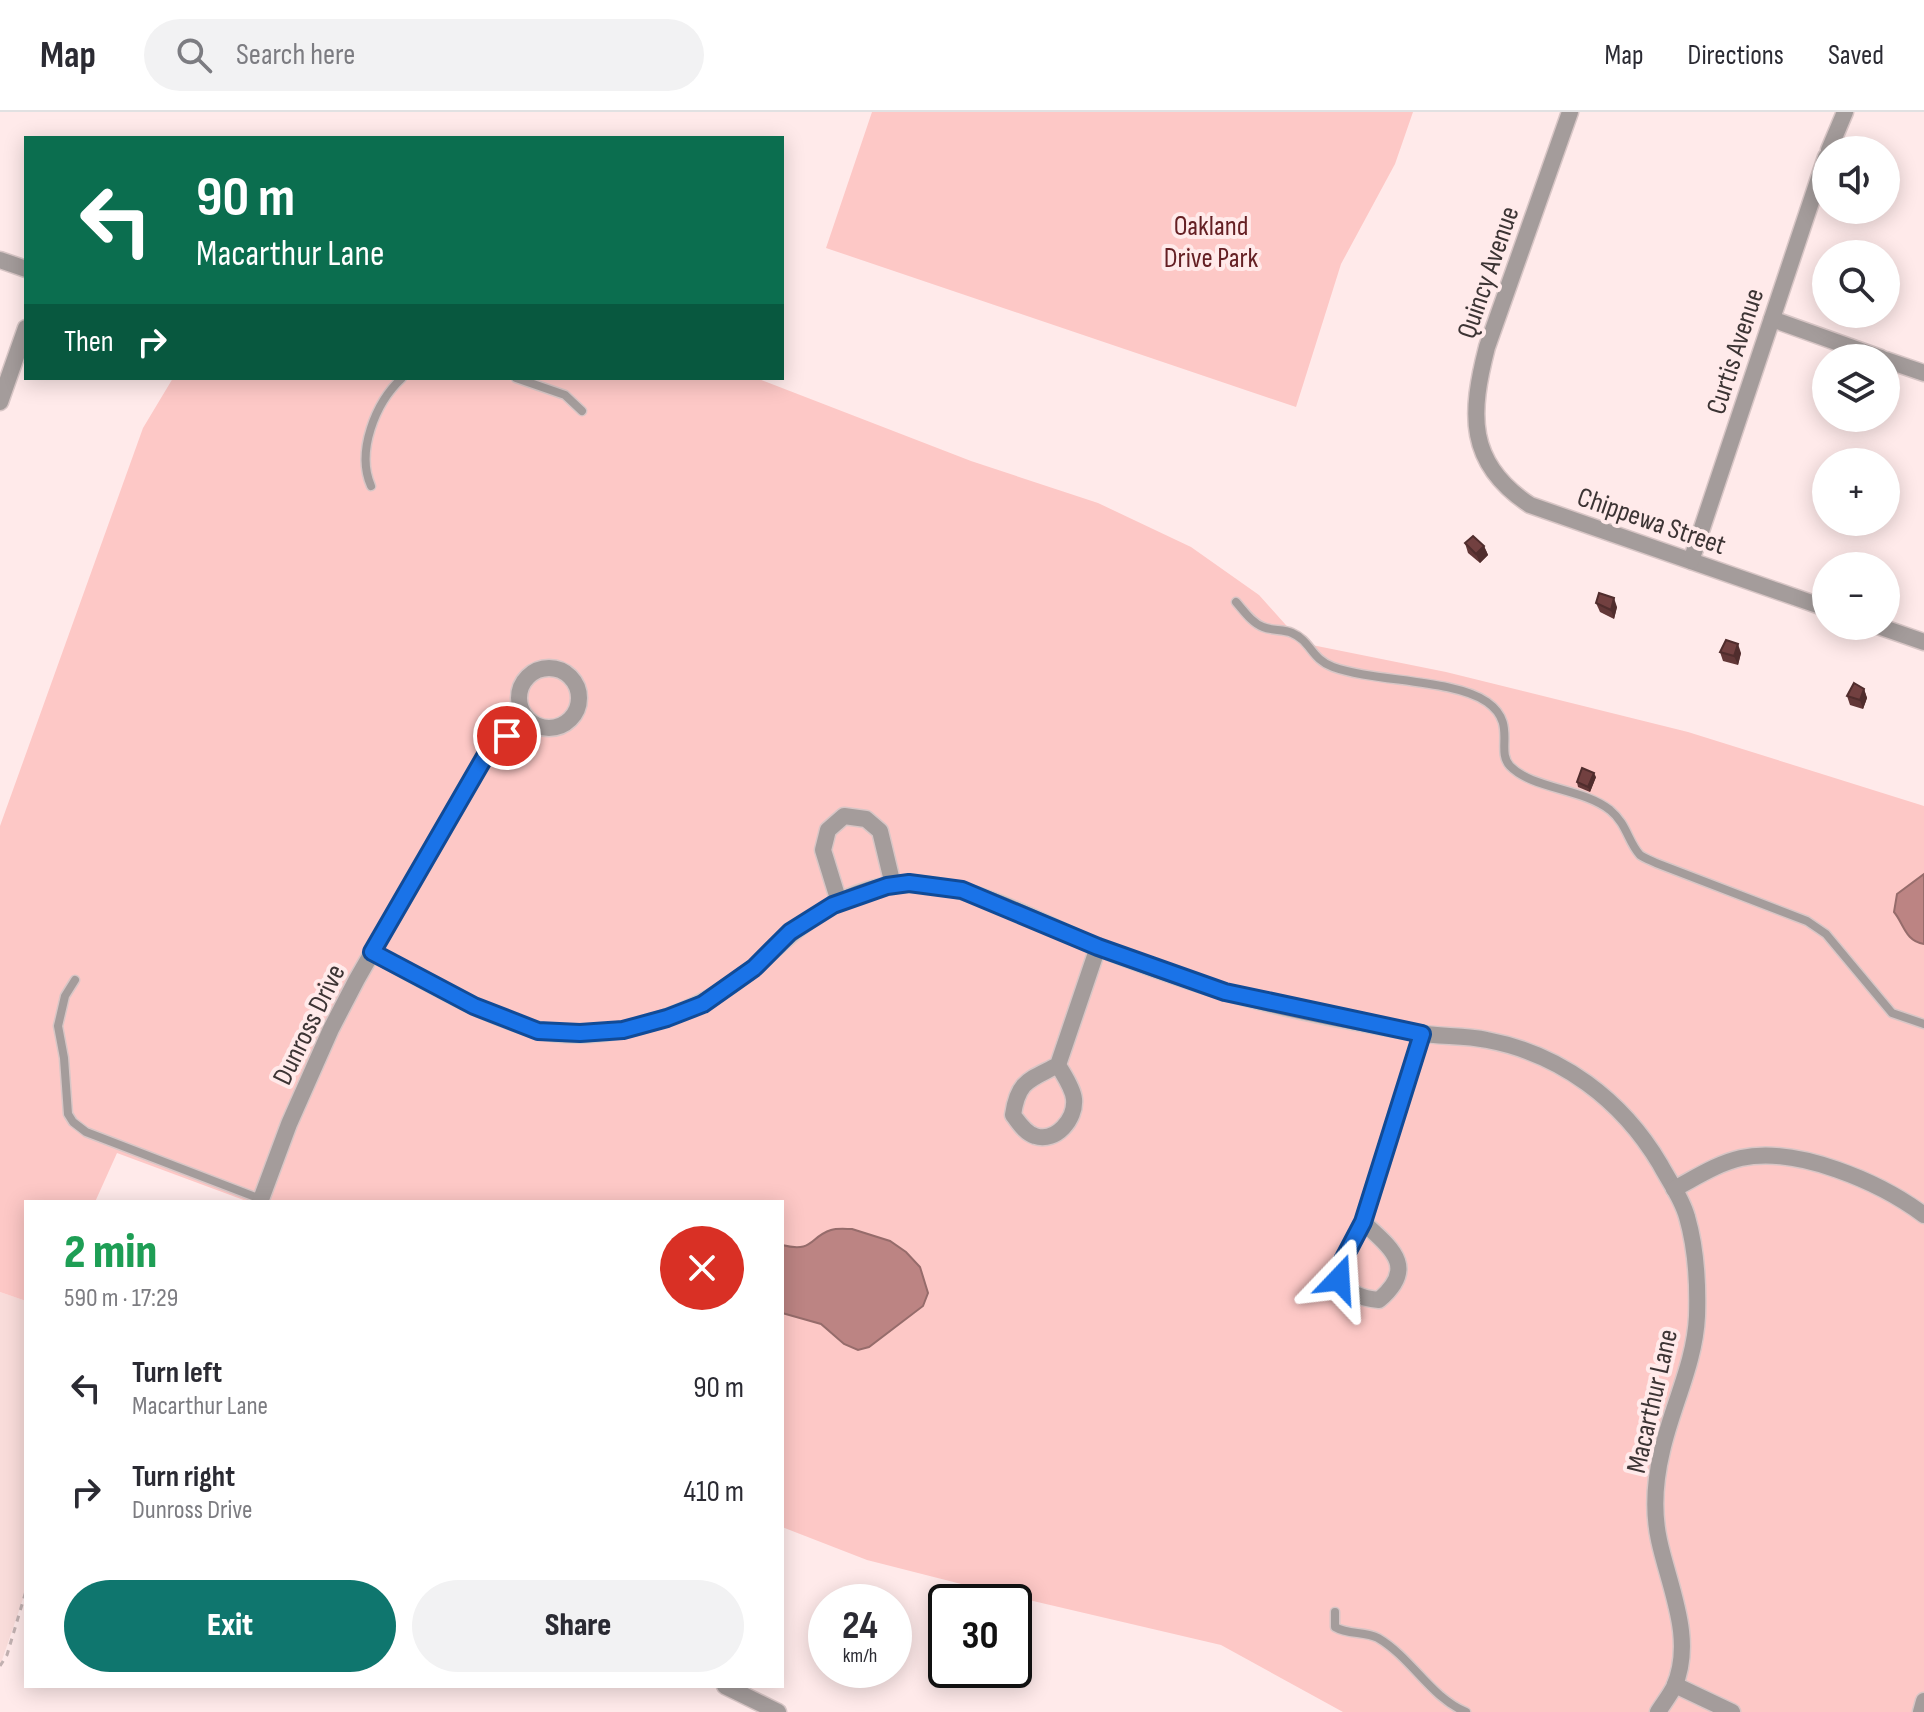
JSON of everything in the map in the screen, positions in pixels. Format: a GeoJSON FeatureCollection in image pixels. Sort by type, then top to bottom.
{"type":"FeatureCollection","features":[{"type":"Feature","properties":{"kind":"street","name":"Quincy Avenue"},"geometry":{"type":"LineString","coordinates":[[1483,452],[1475,408],[1484,358],[1570,112]]}},
{"type":"Feature","properties":{"kind":"street"},"geometry":{"type":"LineString","coordinates":[[1835,136],[1845,112]]}},
{"type":"Feature","properties":{"kind":"street","name":"Curtis Avenue"},"geometry":{"type":"LineString","coordinates":[[1691,561],[1812,199]]}},
{"type":"Feature","properties":{"kind":"street"},"geometry":{"type":"LineString","coordinates":[[0,260],[24,268]]}},
{"type":"Feature","properties":{"kind":"street"},"geometry":{"type":"LineString","coordinates":[[1772,319],[1842,344]]}},
{"type":"Feature","properties":{"kind":"street"},"geometry":{"type":"LineString","coordinates":[[0,402],[24,334]]}},
{"type":"Feature","properties":{"kind":"street"},"geometry":{"type":"LineString","coordinates":[[1900,365],[1924,373]]}},
{"type":"Feature","properties":{"kind":"street","name":"Chippewa Street"},"geometry":{"type":"LineString","coordinates":[[1483,452],[1497,477],[1511,493],[1530,505],[1812,603]]}},
{"type":"Feature","properties":{"kind":"street"},"geometry":{"type":"LineString","coordinates":[[1900,634],[1924,642]]}},
{"type":"Feature","properties":{"kind":"street","name":"Dunross Drive"},"geometry":{"type":"LineString","coordinates":[[263,1200],[289,1124],[325,1043],[372,952],[487,753],[526,720]]}},
{"type":"Feature","properties":{"kind":"street"},"geometry":{"type":"LineString","coordinates":[[839,902],[823,850],[828,830],[844,816],[866,819],[880,831],[893,885]]}},
{"type":"Feature","properties":{"kind":"street","name":"Macarthur Lane"},"geometry":{"type":"LineString","coordinates":[[372,952],[474,1006],[538,1031],[580,1033],[623,1030],[703,1004],[754,968],[790,932],[839,902],[909,883],[962,890],[1098,947],[1225,992],[1422,1034],[1485,1039],[1549,1060],[1596,1088],[1616,1105],[1645,1140],[1686,1213],[1692,1237],[1697,1319],[1693,1350],[1661,1453],[1655,1509],[1659,1540],[1679,1611],[1681,1633],[1675,1685]]}},
{"type":"Feature","properties":{"kind":"street"},"geometry":{"type":"LineString","coordinates":[[1058,1065],[1074,1098],[1072,1115],[1062,1130],[1049,1137],[1034,1136],[1022,1128],[1013,1115],[1016,1095],[1024,1083],[1058,1065],[1098,947]]}},
{"type":"Feature","properties":{"kind":"street"},"geometry":{"type":"LineString","coordinates":[[1363,1222],[1394,1251],[1399,1263],[1397,1280],[1379,1300],[1363,1299],[1348,1292],[1339,1279],[1342,1262],[1363,1222],[1422,1034]]}},
{"type":"Feature","properties":{"kind":"street"},"geometry":{"type":"LineString","coordinates":[[1674,1189],[1741,1158],[1807,1160],[1893,1195],[1924,1215]]}},
{"type":"Feature","properties":{"kind":"street"},"geometry":{"type":"LineString","coordinates":[[1658,1712],[1675,1685],[1732,1712]]}},
{"type":"Feature","properties":{"kind":"street"},"geometry":{"type":"LineString","coordinates":[[729,1688],[778,1712]]}},
{"type":"Feature","properties":{"kind":"street"},"geometry":{"type":"LineString","coordinates":[[1921,1712],[1924,1701]]}},
{"type":"Feature","properties":{"kind":"lane"},"geometry":{"type":"LineString","coordinates":[[371,486],[364,472],[370,431],[382,401],[400,380]]}},
{"type":"Feature","properties":{"kind":"lane"},"geometry":{"type":"LineString","coordinates":[[522,380],[565,395],[582,411]]}},
{"type":"Feature","properties":{"kind":"lane"},"geometry":{"type":"LineString","coordinates":[[1236,602],[1263,627],[1302,639],[1318,661],[1393,681],[1437,686],[1484,700],[1500,713],[1506,732],[1505,757],[1520,774],[1582,795],[1608,809],[1623,823],[1640,855],[1807,921],[1826,934],[1892,1013],[1924,1024]]}},
{"type":"Feature","properties":{"kind":"lane"},"geometry":{"type":"LineString","coordinates":[[75,980],[65,996],[58,1026],[64,1058],[65,1102],[73,1122],[86,1132],[260,1200]]}},
{"type":"Feature","properties":{"kind":"lane"},"geometry":{"type":"LineString","coordinates":[[1335,1612],[1335,1627],[1375,1636],[1445,1701],[1466,1712]]}},
{"type":"Feature","properties":{"kind":"path"},"geometry":{"type":"LineString","coordinates":[[0,1666],[7,1655],[24,1598]]}},
{"type":"Feature","properties":{"kind":"shaded area"},"geometry":{"type":"Polygon","coordinates":[[[1924,874],[1924,944],[1909,936],[1894,912],[1897,894],[1924,874]]]}},
{"type":"Feature","properties":{"kind":"shaded area"},"geometry":{"type":"Polygon","coordinates":[[[852,1229],[890,1241],[906,1252],[920,1267],[928,1293],[923,1306],[869,1347],[858,1350],[844,1344],[821,1324],[784,1314],[784,1245],[806,1246],[824,1233],[852,1229]]]}},
{"type":"Feature","properties":{"kind":"shaded area"},"geometry":{"type":"Polygon","coordinates":[[[0,1292],[24,1300],[24,1596],[0,1666],[0,1292]]]}},
{"type":"Feature","properties":{"kind":"green space","name":"Oakland Drive Park"},"geometry":{"type":"Polygon","coordinates":[[[872,112],[1413,112],[1395,164],[1341,264],[1296,407],[826,248],[872,112]]]}},
{"type":"Feature","properties":{"kind":"green space"},"geometry":{"type":"Polygon","coordinates":[[[172,380],[761,380],[971,461],[1098,503],[1191,547],[1259,595],[1302,643],[1446,672],[1688,732],[1924,806],[1924,1712],[1343,1712],[1221,1645],[1032,1601],[1032,1584],[961,1584],[867,1560],[784,1528],[784,1200],[244,1200],[117,1153],[96,1200],[24,1200],[24,1300],[0,1292],[0,826],[143,428],[172,380]]]}},
{"type":"Feature","properties":{"kind":"building"},"geometry":{"type":"Polygon","coordinates":[[[1473,536],[1484,546],[1476,554],[1465,543],[1473,536]]]}},
{"type":"Feature","properties":{"kind":"building"},"geometry":{"type":"Polygon","coordinates":[[[1599,593],[1614,598],[1611,610],[1596,603],[1599,593]]]}},
{"type":"Feature","properties":{"kind":"building"},"geometry":{"type":"Polygon","coordinates":[[[1726,640],[1738,644],[1734,656],[1720,652],[1726,640]]]}},
{"type":"Feature","properties":{"kind":"building"},"geometry":{"type":"Polygon","coordinates":[[[1854,683],[1864,689],[1860,700],[1847,696],[1854,683]]]}},
{"type":"Feature","properties":{"kind":"building"},"geometry":{"type":"Polygon","coordinates":[[[1582,768],[1594,773],[1588,787],[1577,782],[1582,768]]]}},
{"type":"Feature","properties":{"kind":"route"},"geometry":{"type":"LineString","coordinates":[[507,736],[487,753],[372,952],[474,1006],[538,1031],[580,1033],[623,1030],[703,1004],[754,968],[790,932],[833,905],[887,886],[909,883],[962,890],[1098,947],[1225,992],[1422,1034],[1363,1222],[1342,1262],[1339,1279]]}}]}
